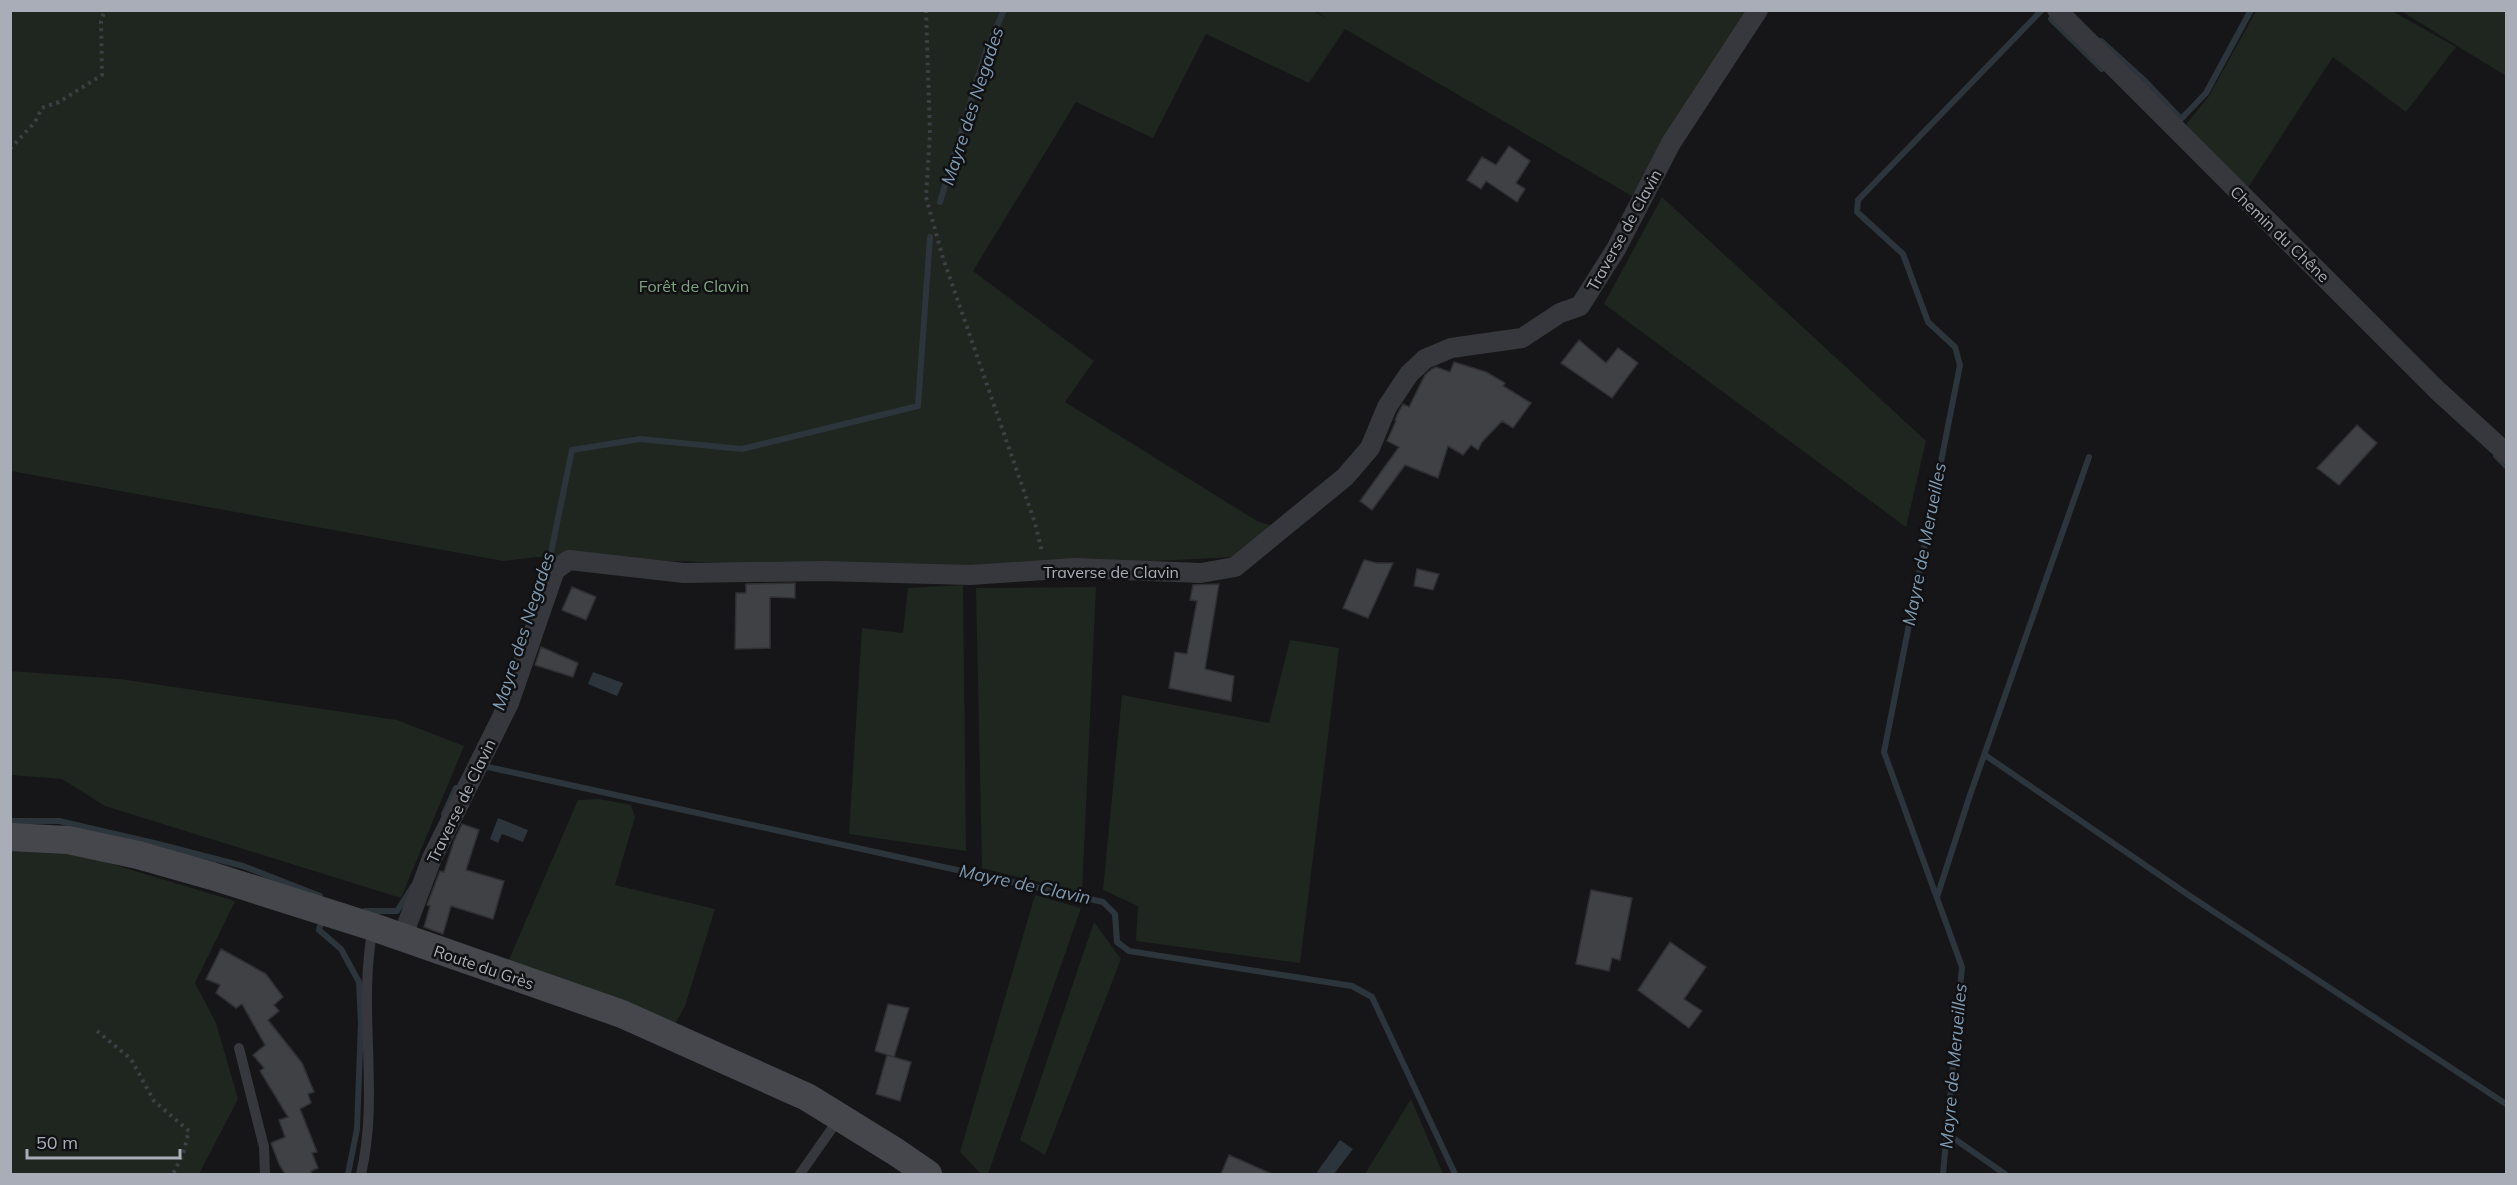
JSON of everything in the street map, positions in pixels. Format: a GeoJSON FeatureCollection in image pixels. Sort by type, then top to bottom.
{"type":"FeatureCollection","features":[{"type":"Feature","properties":{"kind":"street","name":"Traverse de Clavin"},"geometry":{"type":"LineString","coordinates":[[402,938],[432,858],[509,703],[555,570],[561,564],[569,560],[684,573],[823,572],[970,575],[1074,568],[1201,573],[1235,567],[1345,477],[1370,448],[1387,407],[1409,374],[1425,359],[1451,348],[1522,338],[1560,313],[1580,306],[1616,249],[1671,143],[1758,10]]}},
{"type":"Feature","properties":{"kind":"street","name":"Chemin du Chêne"},"geometry":{"type":"LineString","coordinates":[[2057,10],[2437,390],[2506,453]]}},
{"type":"Feature","properties":{"kind":"street","name":"Route du Grès"},"geometry":{"type":"LineString","coordinates":[[10,837],[68,840],[138,855],[373,927],[622,1014],[807,1097],[928,1174]]}},
{"type":"Feature","properties":{"kind":"lane"},"geometry":{"type":"LineString","coordinates":[[361,1174],[365,1157],[370,1084],[367,980],[373,927]]}},
{"type":"Feature","properties":{"kind":"lane"},"geometry":{"type":"LineString","coordinates":[[239,1048],[264,1147],[265,1174]]}},
{"type":"Feature","properties":{"kind":"lane"},"geometry":{"type":"LineString","coordinates":[[800,1174],[840,1117]]}},
{"type":"Feature","properties":{"kind":"path"},"geometry":{"type":"LineString","coordinates":[[10,149],[35,122],[42,108],[59,102],[102,75],[101,21],[105,10]]}},
{"type":"Feature","properties":{"kind":"path"},"geometry":{"type":"LineString","coordinates":[[926,10],[930,134],[926,197],[943,258],[1035,523],[1046,571]]}},
{"type":"Feature","properties":{"kind":"path"},"geometry":{"type":"LineString","coordinates":[[98,1031],[131,1059],[154,1101],[189,1131],[183,1154],[173,1174]]}},
{"type":"Feature","properties":{"kind":"green space","name":"Forêt de Clavin"},"geometry":{"type":"Polygon","coordinates":[[[1312,10],[1329,20],[1316,11],[1747,11],[1699,83],[1632,196],[1345,29],[1309,83],[1206,34],[1153,138],[1076,102],[973,271],[1094,361],[1065,402],[1257,521],[1276,527],[1233,557],[1040,567],[935,569],[537,557],[503,561],[11,471],[10,11],[1312,10]]]}},
{"type":"Feature","properties":{"kind":"green space"},"geometry":{"type":"Polygon","coordinates":[[[2256,11],[2392,11],[2456,47],[2406,112],[2333,57],[2245,192],[2184,127],[2209,96],[2256,11]]]}},
{"type":"Feature","properties":{"kind":"green space"},"geometry":{"type":"Polygon","coordinates":[[[2401,11],[2506,11],[2506,76],[2401,11]]]}},
{"type":"Feature","properties":{"kind":"green space"},"geometry":{"type":"Polygon","coordinates":[[[1662,197],[1926,441],[1906,527],[1604,304],[1662,197]]]}},
{"type":"Feature","properties":{"kind":"green space"},"geometry":{"type":"Polygon","coordinates":[[[963,585],[966,851],[849,834],[862,628],[903,633],[908,588],[963,585]]]}},
{"type":"Feature","properties":{"kind":"green space"},"geometry":{"type":"Polygon","coordinates":[[[1096,587],[1082,893],[982,868],[976,588],[1096,587]]]}},
{"type":"Feature","properties":{"kind":"green space"},"geometry":{"type":"Polygon","coordinates":[[[1290,640],[1339,648],[1300,963],[1136,941],[1138,906],[1103,890],[1122,695],[1269,723],[1290,640]]]}},
{"type":"Feature","properties":{"kind":"green space"},"geometry":{"type":"Polygon","coordinates":[[[10,671],[120,679],[397,720],[464,746],[401,898],[105,806],[62,779],[11,775],[10,671]]]}},
{"type":"Feature","properties":{"kind":"green space"},"geometry":{"type":"Polygon","coordinates":[[[599,799],[631,805],[635,817],[615,885],[715,909],[685,1006],[675,1024],[508,962],[578,800],[599,799]]]}},
{"type":"Feature","properties":{"kind":"green space"},"geometry":{"type":"Polygon","coordinates":[[[11,850],[75,853],[235,901],[195,983],[216,1023],[238,1099],[199,1174],[11,1174],[11,850]]]}},
{"type":"Feature","properties":{"kind":"green space"},"geometry":{"type":"Polygon","coordinates":[[[1035,895],[1081,908],[988,1174],[981,1174],[960,1152],[1035,895]]]}},
{"type":"Feature","properties":{"kind":"green space"},"geometry":{"type":"Polygon","coordinates":[[[1094,922],[1121,959],[1045,1155],[1020,1140],[1094,922]]]}},
{"type":"Feature","properties":{"kind":"green space"},"geometry":{"type":"Polygon","coordinates":[[[1411,1099],[1443,1174],[1365,1174],[1411,1099]]]}},
{"type":"Feature","properties":{"kind":"shaded area"},"geometry":{"type":"Polygon","coordinates":[[[593,672],[623,683],[617,696],[588,684],[593,672]]]}},
{"type":"Feature","properties":{"kind":"shaded area"},"geometry":{"type":"Polygon","coordinates":[[[498,818],[528,830],[523,842],[502,834],[498,843],[490,839],[498,818]]]}},
{"type":"Feature","properties":{"kind":"shaded area"},"geometry":{"type":"Polygon","coordinates":[[[1340,1140],[1353,1149],[1334,1174],[1320,1174],[1317,1172],[1340,1140]]]}},
{"type":"Feature","properties":{"kind":"building"},"geometry":{"type":"Polygon","coordinates":[[[1509,146],[1530,161],[1516,183],[1525,189],[1517,202],[1486,181],[1481,189],[1467,180],[1482,157],[1496,165],[1509,146]]]}},
{"type":"Feature","properties":{"kind":"building"},"geometry":{"type":"Polygon","coordinates":[[[1579,340],[1606,363],[1618,348],[1638,363],[1612,398],[1561,363],[1579,340]]]}},
{"type":"Feature","properties":{"kind":"building"},"geometry":{"type":"Polygon","coordinates":[[[1454,362],[1486,372],[1505,383],[1503,386],[1531,403],[1513,428],[1502,421],[1482,442],[1478,450],[1471,445],[1463,455],[1448,446],[1438,478],[1405,465],[1372,510],[1360,501],[1399,447],[1387,441],[1398,413],[1403,404],[1409,407],[1425,375],[1436,367],[1450,372],[1454,362]]]}},
{"type":"Feature","properties":{"kind":"building"},"geometry":{"type":"Polygon","coordinates":[[[2357,425],[2377,443],[2339,485],[2317,468],[2357,425]]]}},
{"type":"Feature","properties":{"kind":"building"},"geometry":{"type":"Polygon","coordinates":[[[1364,560],[1393,563],[1368,618],[1343,608],[1364,560]]]}},
{"type":"Feature","properties":{"kind":"building"},"geometry":{"type":"Polygon","coordinates":[[[1417,569],[1439,574],[1433,590],[1414,586],[1417,569]]]}},
{"type":"Feature","properties":{"kind":"building"},"geometry":{"type":"Polygon","coordinates":[[[795,583],[795,598],[770,597],[770,648],[735,649],[736,593],[746,593],[746,584],[795,583]]]}},
{"type":"Feature","properties":{"kind":"building"},"geometry":{"type":"Polygon","coordinates":[[[1219,584],[1205,669],[1234,676],[1231,701],[1169,688],[1175,652],[1187,654],[1197,601],[1190,600],[1193,585],[1219,584]]]}},
{"type":"Feature","properties":{"kind":"building"},"geometry":{"type":"Polygon","coordinates":[[[572,587],[596,597],[586,620],[562,610],[572,587]]]}},
{"type":"Feature","properties":{"kind":"building"},"geometry":{"type":"Polygon","coordinates":[[[541,647],[578,663],[573,677],[535,665],[541,647]]]}},
{"type":"Feature","properties":{"kind":"building"},"geometry":{"type":"Polygon","coordinates":[[[462,824],[479,830],[466,870],[504,881],[493,919],[451,906],[443,934],[424,927],[430,906],[427,905],[440,871],[444,872],[462,824]]]}},
{"type":"Feature","properties":{"kind":"building"},"geometry":{"type":"Polygon","coordinates":[[[1591,890],[1632,898],[1620,960],[1612,958],[1609,971],[1576,964],[1591,890]]]}},
{"type":"Feature","properties":{"kind":"building"},"geometry":{"type":"Polygon","coordinates":[[[1670,942],[1706,967],[1684,999],[1702,1011],[1689,1028],[1638,990],[1670,942]]]}},
{"type":"Feature","properties":{"kind":"building"},"geometry":{"type":"Polygon","coordinates":[[[221,949],[266,974],[283,997],[274,1005],[279,1011],[268,1020],[302,1063],[314,1092],[308,1094],[311,1103],[300,1109],[317,1152],[312,1153],[318,1168],[311,1171],[311,1174],[285,1174],[279,1164],[271,1143],[285,1137],[279,1120],[288,1117],[260,1071],[264,1068],[253,1055],[265,1045],[242,1004],[236,1008],[216,993],[220,985],[206,979],[221,949]]]}},
{"type":"Feature","properties":{"kind":"building"},"geometry":{"type":"Polygon","coordinates":[[[888,1004],[909,1008],[894,1057],[875,1051],[888,1004]]]}},
{"type":"Feature","properties":{"kind":"building"},"geometry":{"type":"Polygon","coordinates":[[[887,1055],[911,1062],[900,1101],[876,1094],[887,1055]]]}},
{"type":"Feature","properties":{"kind":"building"},"geometry":{"type":"Polygon","coordinates":[[[1229,1155],[1272,1174],[1221,1174],[1229,1155]]]}},
{"type":"Feature","properties":{"kind":"waterway","name":"Mayre des Negades"},"geometry":{"type":"LineString","coordinates":[[940,202],[987,48],[1004,10]]}},
{"type":"Feature","properties":{"kind":"waterway","name":"Mayre de Merueilles"},"geometry":{"type":"LineString","coordinates":[[1943,1174],[1962,967],[1884,752],[1960,365],[1955,347],[1928,322],[1903,254],[1857,212],[1858,200],[2042,10]]}},
{"type":"Feature","properties":{"kind":"waterway","name":"Mayre de Merueilles"},"geometry":{"type":"LineString","coordinates":[[2101,41],[2145,81],[2181,119],[2206,93],[2251,10]]}},
{"type":"Feature","properties":{"kind":"waterway"},"geometry":{"type":"LineString","coordinates":[[2051,19],[2102,69]]}},
{"type":"Feature","properties":{"kind":"waterway","name":"Mayre des Negades"},"geometry":{"type":"LineString","coordinates":[[547,572],[572,450],[640,439],[742,449],[918,406],[930,237]]}},
{"type":"Feature","properties":{"kind":"waterway"},"geometry":{"type":"LineString","coordinates":[[2496,456],[2506,466]]}},
{"type":"Feature","properties":{"kind":"waterway"},"geometry":{"type":"LineString","coordinates":[[1937,897],[1970,795],[2089,457]]}},
{"type":"Feature","properties":{"kind":"waterway"},"geometry":{"type":"LineString","coordinates":[[1985,755],[2190,896],[2506,1104]]}},
{"type":"Feature","properties":{"kind":"waterway","name":"Mayre de Clavin"},"geometry":{"type":"LineString","coordinates":[[488,767],[1103,902],[1115,914],[1117,942],[1129,951],[1352,986],[1372,997],[1455,1174]]}},
{"type":"Feature","properties":{"kind":"waterway","name":"Mayre des Negades"},"geometry":{"type":"LineString","coordinates":[[444,814],[456,788]]}},
{"type":"Feature","properties":{"kind":"waterway"},"geometry":{"type":"LineString","coordinates":[[10,821],[59,821],[158,844],[243,866],[320,896]]}},
{"type":"Feature","properties":{"kind":"waterway","name":"Mayre des Negades"},"geometry":{"type":"LineString","coordinates":[[365,911],[397,911],[413,886]]}},
{"type":"Feature","properties":{"kind":"waterway","name":"Mayre des Negades"},"geometry":{"type":"LineString","coordinates":[[320,926],[319,930],[341,949],[359,982],[361,1023],[357,1129],[348,1174]]}},
{"type":"Feature","properties":{"kind":"waterway"},"geometry":{"type":"LineString","coordinates":[[1946,1133],[2005,1174]]}}]}
